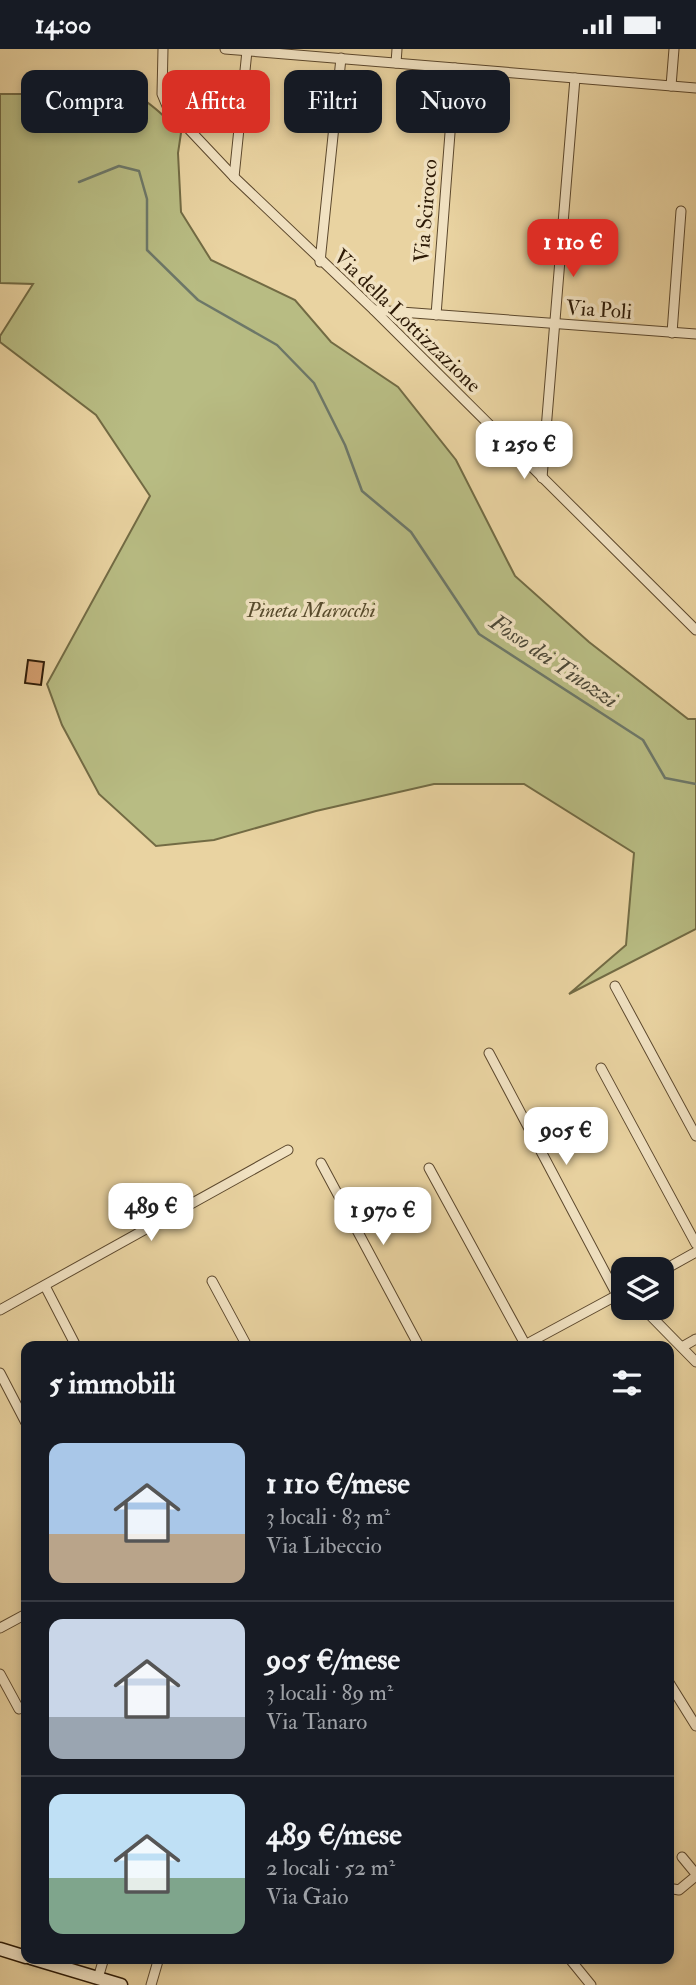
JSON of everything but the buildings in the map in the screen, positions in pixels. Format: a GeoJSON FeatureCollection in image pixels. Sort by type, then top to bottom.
{"type":"FeatureCollection","features":[{"type":"Feature","properties":{"kind":"street","name":"Via della Lottizzazione"},"geometry":{"type":"LineString","coordinates":[[163,49],[164,102],[234,177],[320,262],[374,310],[696,630]]}},
{"type":"Feature","properties":{"kind":"street"},"geometry":{"type":"LineString","coordinates":[[225,49],[280,51],[696,88]]}},
{"type":"Feature","properties":{"kind":"street"},"geometry":{"type":"LineString","coordinates":[[396,63],[397,49]]}},
{"type":"Feature","properties":{"kind":"street"},"geometry":{"type":"LineString","coordinates":[[671,86],[674,49]]}},
{"type":"Feature","properties":{"kind":"street"},"geometry":{"type":"LineString","coordinates":[[234,177],[247,51]]}},
{"type":"Feature","properties":{"kind":"street"},"geometry":{"type":"LineString","coordinates":[[320,262],[341,58]]}},
{"type":"Feature","properties":{"kind":"street","name":"Via Scirocco"},"geometry":{"type":"LineString","coordinates":[[436,315],[456,68]]}},
{"type":"Feature","properties":{"kind":"street"},"geometry":{"type":"LineString","coordinates":[[542,478],[575,78]]}},
{"type":"Feature","properties":{"kind":"street"},"geometry":{"type":"LineString","coordinates":[[673,333],[681,211]]}},
{"type":"Feature","properties":{"kind":"street","name":"Via Poli"},"geometry":{"type":"LineString","coordinates":[[374,310],[696,334]]}},
{"type":"Feature","properties":{"kind":"street"},"geometry":{"type":"LineString","coordinates":[[615,986],[696,1136]]}},
{"type":"Feature","properties":{"kind":"street"},"geometry":{"type":"LineString","coordinates":[[489,1053],[611,1277]]}},
{"type":"Feature","properties":{"kind":"street"},"geometry":{"type":"LineString","coordinates":[[601,1068],[696,1244]]}},
{"type":"Feature","properties":{"kind":"street"},"geometry":{"type":"LineString","coordinates":[[0,1310],[288,1150]]}},
{"type":"Feature","properties":{"kind":"street"},"geometry":{"type":"LineString","coordinates":[[321,1163],[416,1341]]}},
{"type":"Feature","properties":{"kind":"street"},"geometry":{"type":"LineString","coordinates":[[429,1168],[522,1341]]}},
{"type":"Feature","properties":{"kind":"street"},"geometry":{"type":"LineString","coordinates":[[674,1264],[696,1252]]}},
{"type":"Feature","properties":{"kind":"street"},"geometry":{"type":"LineString","coordinates":[[212,1281],[244,1341]]}},
{"type":"Feature","properties":{"kind":"street"},"geometry":{"type":"LineString","coordinates":[[45,1286],[73,1341]]}},
{"type":"Feature","properties":{"kind":"street"},"geometry":{"type":"LineString","coordinates":[[532,1341],[611,1299]]}},
{"type":"Feature","properties":{"kind":"street"},"geometry":{"type":"LineString","coordinates":[[655,1320],[696,1361]]}},
{"type":"Feature","properties":{"kind":"street"},"geometry":{"type":"LineString","coordinates":[[681,1347],[696,1339]]}},
{"type":"Feature","properties":{"kind":"street"},"geometry":{"type":"LineString","coordinates":[[0,1373],[21,1413]]}},
{"type":"Feature","properties":{"kind":"street"},"geometry":{"type":"LineString","coordinates":[[0,1628],[21,1616]]}},
{"type":"Feature","properties":{"kind":"street"},"geometry":{"type":"LineString","coordinates":[[0,1674],[19,1709]]}},
{"type":"Feature","properties":{"kind":"street"},"geometry":{"type":"LineString","coordinates":[[674,1691],[696,1726]]}},
{"type":"Feature","properties":{"kind":"street"},"geometry":{"type":"LineString","coordinates":[[674,1889],[678,1890],[696,1875],[682,1857]]}},
{"type":"Feature","properties":{"kind":"street"},"geometry":{"type":"LineString","coordinates":[[0,1949],[21,1956]]}},
{"type":"Feature","properties":{"kind":"street"},"geometry":{"type":"LineString","coordinates":[[50,1964],[121,1985]]}},
{"type":"Feature","properties":{"kind":"street"},"geometry":{"type":"LineString","coordinates":[[98,1978],[102,1964]]}},
{"type":"Feature","properties":{"kind":"street"},"geometry":{"type":"LineString","coordinates":[[151,1985],[157,1964]]}},
{"type":"Feature","properties":{"kind":"street"},"geometry":{"type":"LineString","coordinates":[[574,1964],[591,1985]]}},
{"type":"Feature","properties":{"kind":"green space","name":"Pineta Marocchi"},"geometry":{"type":"Polygon","coordinates":[[[0,94],[21,94],[21,133],[148,133],[148,103],[161,113],[162,133],[181,133],[178,153],[181,212],[211,260],[295,300],[331,342],[398,387],[456,460],[515,576],[589,642],[688,719],[696,719],[696,929],[569,994],[626,945],[634,853],[524,784],[434,784],[316,811],[214,840],[156,846],[99,794],[62,725],[47,684],[150,496],[96,415],[0,342],[0,336],[33,284],[0,283],[0,94]]]}},
{"type":"Feature","properties":{"kind":"waterway","name":"Fosso dei Tinozzi"},"geometry":{"type":"LineString","coordinates":[[79,182],[119,166],[139,171],[147,199],[147,250],[198,300],[277,345],[314,383],[345,445],[362,491],[411,532],[479,634],[643,740],[665,778],[696,784]]}}]}
